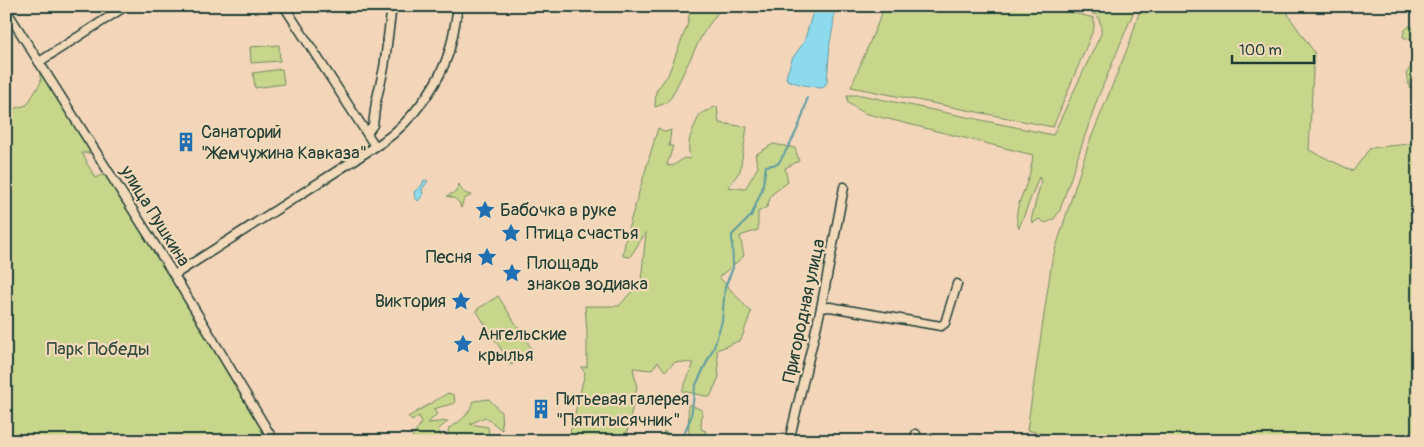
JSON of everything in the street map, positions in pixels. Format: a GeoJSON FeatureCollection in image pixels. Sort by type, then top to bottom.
{"type":"FeatureCollection","features":[{"type":"Feature","properties":{"kind":"street"},"geometry":{"type":"LineString","coordinates":[[39,62],[126,6]]}},
{"type":"Feature","properties":{"kind":"street"},"geometry":{"type":"LineString","coordinates":[[284,6],[375,146]]}},
{"type":"Feature","properties":{"kind":"street"},"geometry":{"type":"LineString","coordinates":[[367,133],[373,125],[384,68],[391,9],[384,6]]}},
{"type":"Feature","properties":{"kind":"street"},"geometry":{"type":"LineString","coordinates":[[174,275],[390,137],[402,126],[431,90],[442,68],[451,45],[458,6]]}},
{"type":"Feature","properties":{"kind":"street","name":"улица Пушкина"},"geometry":{"type":"LineString","coordinates":[[6,10],[174,275],[274,441]]}},
{"type":"Feature","properties":{"kind":"street","name":"Пригородная улица"},"geometry":{"type":"LineString","coordinates":[[789,441],[821,308],[844,187]]}},
{"type":"Feature","properties":{"kind":"street"},"geometry":{"type":"LineString","coordinates":[[821,308],[830,307],[941,326],[946,323],[957,284]]}},
{"type":"Feature","properties":{"kind":"green space"},"geometry":{"type":"Polygon","coordinates":[[[691,6],[722,6],[702,35],[672,96],[666,103],[655,107],[656,91],[668,75],[687,26],[691,6]]]}},
{"type":"Feature","properties":{"kind":"green space"},"geometry":{"type":"Polygon","coordinates":[[[885,6],[1046,6],[1094,18],[1094,28],[1053,127],[851,87],[885,6]]]}},
{"type":"Feature","properties":{"kind":"green space"},"geometry":{"type":"Polygon","coordinates":[[[1061,6],[1136,6],[1097,100],[1060,210],[1054,219],[1046,223],[1039,219],[1033,223],[1031,220],[1041,182],[1039,177],[1019,228],[1017,222],[1017,211],[1029,176],[1033,155],[864,113],[848,103],[847,95],[861,95],[1053,135],[1101,34],[1101,25],[1097,15],[1061,6]]]}},
{"type":"Feature","properties":{"kind":"green space"},"geometry":{"type":"Polygon","coordinates":[[[1141,6],[1291,6],[1288,15],[1314,52],[1309,150],[1353,171],[1370,148],[1418,143],[1418,441],[1074,441],[1027,430],[1052,260],[1089,143],[1130,42],[1141,6]]]}},
{"type":"Feature","properties":{"kind":"green space"},"geometry":{"type":"Polygon","coordinates":[[[1409,26],[1418,30],[1418,56],[1411,40],[1403,37],[1404,31],[1409,26]]]}},
{"type":"Feature","properties":{"kind":"green space"},"geometry":{"type":"Polygon","coordinates":[[[279,45],[280,61],[251,63],[250,47],[279,45]]]}},
{"type":"Feature","properties":{"kind":"green space"},"geometry":{"type":"Polygon","coordinates":[[[1418,56],[1418,86],[1410,88],[1406,74],[1418,56]]]}},
{"type":"Feature","properties":{"kind":"green space","name":"Парк Победы"},"geometry":{"type":"Polygon","coordinates":[[[39,69],[93,153],[82,153],[86,162],[96,178],[106,175],[258,419],[267,441],[6,441],[6,106],[9,110],[27,105],[41,82],[39,69]]]}},
{"type":"Feature","properties":{"kind":"green space"},"geometry":{"type":"Polygon","coordinates":[[[282,69],[284,84],[255,88],[253,73],[282,69]]]}},
{"type":"Feature","properties":{"kind":"green space"},"geometry":{"type":"Polygon","coordinates":[[[717,106],[719,123],[747,127],[740,171],[728,187],[745,189],[758,167],[755,155],[773,144],[795,148],[799,161],[785,168],[788,182],[771,195],[767,207],[758,212],[758,230],[740,236],[744,256],[719,277],[751,312],[741,340],[717,350],[719,377],[710,397],[682,391],[694,363],[675,362],[665,371],[658,362],[651,370],[633,368],[637,387],[625,441],[568,441],[585,373],[581,367],[587,367],[585,306],[619,306],[641,281],[646,232],[630,257],[623,256],[626,236],[658,128],[665,132],[671,130],[669,146],[673,146],[667,165],[673,166],[684,158],[690,159],[689,141],[700,114],[717,106]]]}},
{"type":"Feature","properties":{"kind":"green space"},"geometry":{"type":"Polygon","coordinates":[[[459,184],[463,192],[472,195],[464,199],[461,208],[456,200],[447,196],[456,192],[459,184]]]}},
{"type":"Feature","properties":{"kind":"green space"},"geometry":{"type":"Polygon","coordinates":[[[498,296],[533,351],[511,365],[476,310],[498,296]]]}},
{"type":"Feature","properties":{"kind":"green space"},"geometry":{"type":"Polygon","coordinates":[[[448,393],[454,395],[455,403],[433,409],[437,414],[428,423],[448,421],[438,430],[444,441],[410,441],[421,423],[419,416],[412,421],[408,417],[448,393]]]}},
{"type":"Feature","properties":{"kind":"green space"},"geometry":{"type":"Polygon","coordinates":[[[489,399],[501,412],[502,430],[485,417],[470,424],[488,427],[490,441],[480,438],[476,441],[446,441],[449,428],[464,417],[474,401],[489,399]]]}},
{"type":"Feature","properties":{"kind":"green space"},"geometry":{"type":"Polygon","coordinates":[[[688,404],[702,410],[701,429],[706,431],[701,441],[663,441],[664,431],[678,439],[689,434],[688,404]]]}},
{"type":"Feature","properties":{"kind":"water"},"geometry":{"type":"Polygon","coordinates":[[[818,6],[835,6],[827,82],[824,87],[820,88],[799,84],[787,80],[786,77],[792,59],[804,42],[812,15],[818,6]]]}},
{"type":"Feature","properties":{"kind":"water"},"geometry":{"type":"Polygon","coordinates":[[[424,180],[428,181],[422,189],[423,195],[418,201],[415,198],[414,192],[422,185],[424,180]]]}},
{"type":"Feature","properties":{"kind":"waterway"},"geometry":{"type":"LineString","coordinates":[[681,441],[691,417],[695,387],[714,347],[722,321],[725,287],[733,268],[732,235],[751,216],[762,190],[766,166],[778,164],[783,156],[799,124],[807,98]]}},
{"type":"Feature","properties":{"kind":"place","name":"Санаторий \"Жемчужина Кавказа\""},"geometry":{"type":"Point","coordinates":[186,142]}},
{"type":"Feature","properties":{"kind":"place","name":"Бабочка в руке"},"geometry":{"type":"Point","coordinates":[485,210]}},
{"type":"Feature","properties":{"kind":"place","name":"Птица счастья"},"geometry":{"type":"Point","coordinates":[511,233]}},
{"type":"Feature","properties":{"kind":"place","name":"Песня"},"geometry":{"type":"Point","coordinates":[487,257]}},
{"type":"Feature","properties":{"kind":"place","name":"Площадь знаков зодиака"},"geometry":{"type":"Point","coordinates":[512,273]}},
{"type":"Feature","properties":{"kind":"place","name":"Виктория"},"geometry":{"type":"Point","coordinates":[461,301]}},
{"type":"Feature","properties":{"kind":"place","name":"Ангельские крылья"},"geometry":{"type":"Point","coordinates":[463,344]}},
{"type":"Feature","properties":{"kind":"place","name":"Питьевая галерея \"Пятитысячник\""},"geometry":{"type":"Point","coordinates":[541,409]}}]}
